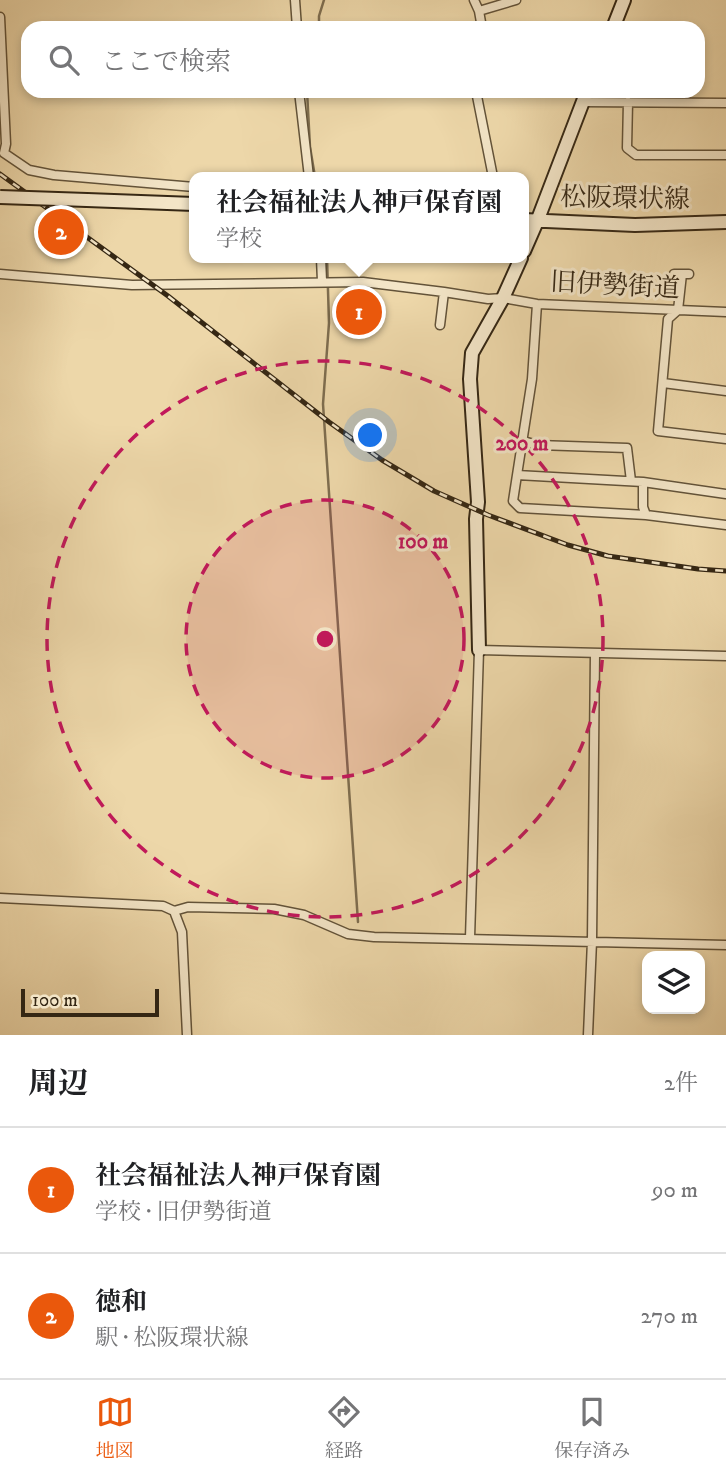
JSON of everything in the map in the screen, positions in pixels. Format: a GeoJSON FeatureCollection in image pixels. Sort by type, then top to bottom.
{"type":"FeatureCollection","features":[{"type":"Feature","properties":{"kind":"main road"},"geometry":{"type":"LineString","coordinates":[[616,21],[624,0]]}},
{"type":"Feature","properties":{"kind":"main road"},"geometry":{"type":"LineString","coordinates":[[529,238],[584,98]]}},
{"type":"Feature","properties":{"kind":"main road"},"geometry":{"type":"LineString","coordinates":[[0,197],[189,204]]}},
{"type":"Feature","properties":{"kind":"main road","name":"松阪環状線"},"geometry":{"type":"LineString","coordinates":[[529,220],[635,225],[726,222]]}},
{"type":"Feature","properties":{"kind":"main road"},"geometry":{"type":"LineString","coordinates":[[479,650],[476,519],[478,502],[470,370],[472,353],[503,298],[519,263]]}},
{"type":"Feature","properties":{"kind":"street"},"geometry":{"type":"LineString","coordinates":[[295,0],[296,21]]}},
{"type":"Feature","properties":{"kind":"street"},"geometry":{"type":"LineString","coordinates":[[474,0],[481,21]]}},
{"type":"Feature","properties":{"kind":"street"},"geometry":{"type":"LineString","coordinates":[[479,11],[516,0]]}},
{"type":"Feature","properties":{"kind":"street"},"geometry":{"type":"LineString","coordinates":[[0,17],[6,144],[4,153],[29,170],[54,175],[189,187]]}},
{"type":"Feature","properties":{"kind":"street"},"geometry":{"type":"LineString","coordinates":[[301,98],[308,131],[309,172]]}},
{"type":"Feature","properties":{"kind":"street"},"geometry":{"type":"LineString","coordinates":[[477,98],[493,172]]}},
{"type":"Feature","properties":{"kind":"street"},"geometry":{"type":"LineString","coordinates":[[599,98],[628,102],[726,103]]}},
{"type":"Feature","properties":{"kind":"street"},"geometry":{"type":"LineString","coordinates":[[628,102],[627,148],[636,155],[726,155]]}},
{"type":"Feature","properties":{"kind":"street"},"geometry":{"type":"LineString","coordinates":[[321,263],[322,281]]}},
{"type":"Feature","properties":{"kind":"street","name":"旧伊勢街道"},"geometry":{"type":"LineString","coordinates":[[0,274],[132,285],[363,282],[537,304],[726,312]]}},
{"type":"Feature","properties":{"kind":"street"},"geometry":{"type":"LineString","coordinates":[[682,274],[678,310],[668,319],[658,431],[726,439]]}},
{"type":"Feature","properties":{"kind":"street"},"geometry":{"type":"LineString","coordinates":[[440,325],[444,292]]}},
{"type":"Feature","properties":{"kind":"street"},"geometry":{"type":"LineString","coordinates":[[537,304],[532,379],[513,501],[520,508],[646,515],[726,525]]}},
{"type":"Feature","properties":{"kind":"street"},"geometry":{"type":"LineString","coordinates":[[663,383],[726,391]]}},
{"type":"Feature","properties":{"kind":"street"},"geometry":{"type":"LineString","coordinates":[[523,441],[538,445],[627,448],[631,481]]}},
{"type":"Feature","properties":{"kind":"street"},"geometry":{"type":"LineString","coordinates":[[517,475],[643,482],[726,494]]}},
{"type":"Feature","properties":{"kind":"street"},"geometry":{"type":"LineString","coordinates":[[643,482],[643,507],[646,515]]}},
{"type":"Feature","properties":{"kind":"street"},"geometry":{"type":"LineString","coordinates":[[470,938],[479,650],[726,656]]}},
{"type":"Feature","properties":{"kind":"street"},"geometry":{"type":"LineString","coordinates":[[588,1035],[592,941],[595,653]]}},
{"type":"Feature","properties":{"kind":"street"},"geometry":{"type":"LineString","coordinates":[[0,898],[163,906],[174,911],[188,907],[275,909],[303,915],[348,934],[374,937],[726,945]]}},
{"type":"Feature","properties":{"kind":"street"},"geometry":{"type":"LineString","coordinates":[[174,911],[182,932],[187,1035]]}},
{"type":"Feature","properties":{"kind":"waterway"},"geometry":{"type":"LineString","coordinates":[[319,21],[324,0]]}},
{"type":"Feature","properties":{"kind":"waterway"},"geometry":{"type":"LineString","coordinates":[[307,98],[314,172]]}},
{"type":"Feature","properties":{"kind":"waterway"},"geometry":{"type":"LineString","coordinates":[[327,263],[329,323],[323,404],[358,922]]}},
{"type":"Feature","properties":{"kind":"railway"},"geometry":{"type":"LineString","coordinates":[[0,174],[168,296],[329,422],[382,460],[434,491],[568,545],[608,556],[726,571]]}},
{"type":"Feature","properties":{"kind":"place","name":"徳和"},"geometry":{"type":"Point","coordinates":[61,232]}},
{"type":"Feature","properties":{"kind":"place","name":"社会福祉法人神戸保育園"},"geometry":{"type":"Point","coordinates":[359,312]}}]}
